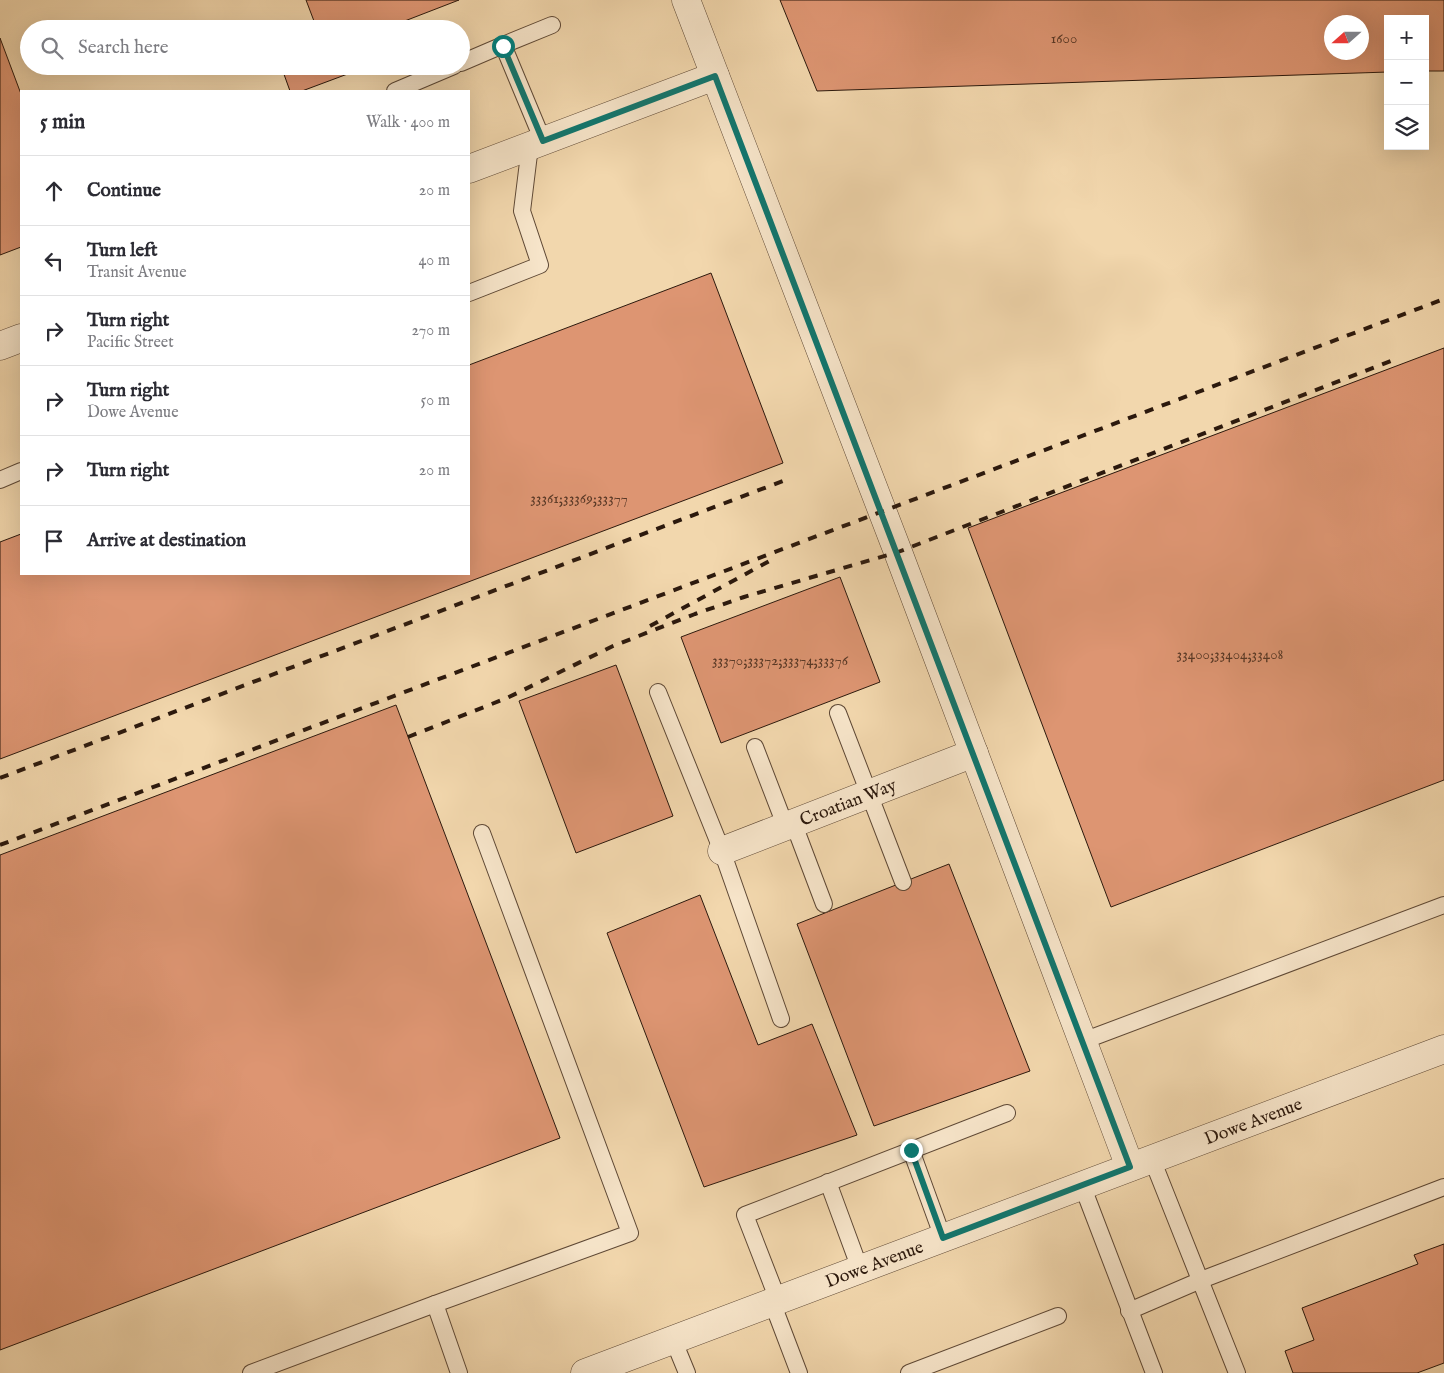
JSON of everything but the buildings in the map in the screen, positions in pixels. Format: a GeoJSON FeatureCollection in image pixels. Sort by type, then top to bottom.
{"type":"FeatureCollection","features":[{"type":"Feature","properties":{"kind":"street"},"geometry":{"type":"LineString","coordinates":[[686,0],[1083,1041],[1141,1163]]}},
{"type":"Feature","properties":{"kind":"street"},"geometry":{"type":"LineString","coordinates":[[470,169],[715,76]]}},
{"type":"Feature","properties":{"kind":"street"},"geometry":{"type":"LineString","coordinates":[[0,346],[20,338]]}},
{"type":"Feature","properties":{"kind":"street","name":"Croatian Way"},"geometry":{"type":"LineString","coordinates":[[722,852],[789,824],[974,753]]}},
{"type":"Feature","properties":{"kind":"street","name":"Dowe Avenue"},"geometry":{"type":"LineString","coordinates":[[585,1373],[1444,1049]]}},
{"type":"Feature","properties":{"kind":"lane"},"geometry":{"type":"LineString","coordinates":[[470,59],[552,25]]}},
{"type":"Feature","properties":{"kind":"lane"},"geometry":{"type":"LineString","coordinates":[[470,293],[540,265],[522,211],[536,143],[503,46]]}},
{"type":"Feature","properties":{"kind":"lane"},"geometry":{"type":"LineString","coordinates":[[397,90],[433,75]]}},
{"type":"Feature","properties":{"kind":"lane"},"geometry":{"type":"LineString","coordinates":[[0,480],[20,471]]}},
{"type":"Feature","properties":{"kind":"lane"},"geometry":{"type":"LineString","coordinates":[[658,692],[722,852],[781,1019]]}},
{"type":"Feature","properties":{"kind":"lane"},"geometry":{"type":"LineString","coordinates":[[838,713],[903,882]]}},
{"type":"Feature","properties":{"kind":"lane"},"geometry":{"type":"LineString","coordinates":[[756,747],[824,904]]}},
{"type":"Feature","properties":{"kind":"lane"},"geometry":{"type":"LineString","coordinates":[[251,1373],[630,1233],[482,833]]}},
{"type":"Feature","properties":{"kind":"lane"},"geometry":{"type":"LineString","coordinates":[[1083,1041],[1444,905]]}},
{"type":"Feature","properties":{"kind":"lane"},"geometry":{"type":"LineString","coordinates":[[799,1373],[744,1215],[1007,1113]]}},
{"type":"Feature","properties":{"kind":"lane"},"geometry":{"type":"LineString","coordinates":[[911,1150],[943,1238]]}},
{"type":"Feature","properties":{"kind":"lane"},"geometry":{"type":"LineString","coordinates":[[1141,1163],[1201,1280],[1237,1373]]}},
{"type":"Feature","properties":{"kind":"lane"},"geometry":{"type":"LineString","coordinates":[[828,1182],[860,1269]]}},
{"type":"Feature","properties":{"kind":"lane"},"geometry":{"type":"LineString","coordinates":[[1082,1185],[1154,1373]]}},
{"type":"Feature","properties":{"kind":"lane"},"geometry":{"type":"LineString","coordinates":[[1129,1311],[1201,1280],[1444,1187]]}},
{"type":"Feature","properties":{"kind":"lane"},"geometry":{"type":"LineString","coordinates":[[435,1304],[459,1373]]}},
{"type":"Feature","properties":{"kind":"lane"},"geometry":{"type":"LineString","coordinates":[[909,1373],[1058,1316]]}},
{"type":"Feature","properties":{"kind":"lane"},"geometry":{"type":"LineString","coordinates":[[674,1340],[687,1373]]}},
{"type":"Feature","properties":{"kind":"railway"},"geometry":{"type":"LineString","coordinates":[[0,845],[1444,299]]}},
{"type":"Feature","properties":{"kind":"railway"},"geometry":{"type":"LineString","coordinates":[[408,737],[507,698],[613,646],[695,614],[744,597],[898,552],[1391,361]]}},
{"type":"Feature","properties":{"kind":"railway"},"geometry":{"type":"LineString","coordinates":[[0,778],[783,481]]}},
{"type":"Feature","properties":{"kind":"railway"},"geometry":{"type":"LineString","coordinates":[[650,626],[775,558]]}},
{"type":"Feature","properties":{"kind":"route"},"geometry":{"type":"LineString","coordinates":[[503,46],[543,141],[715,76],[898,552],[1130,1167],[943,1238],[911,1150]]}}]}
